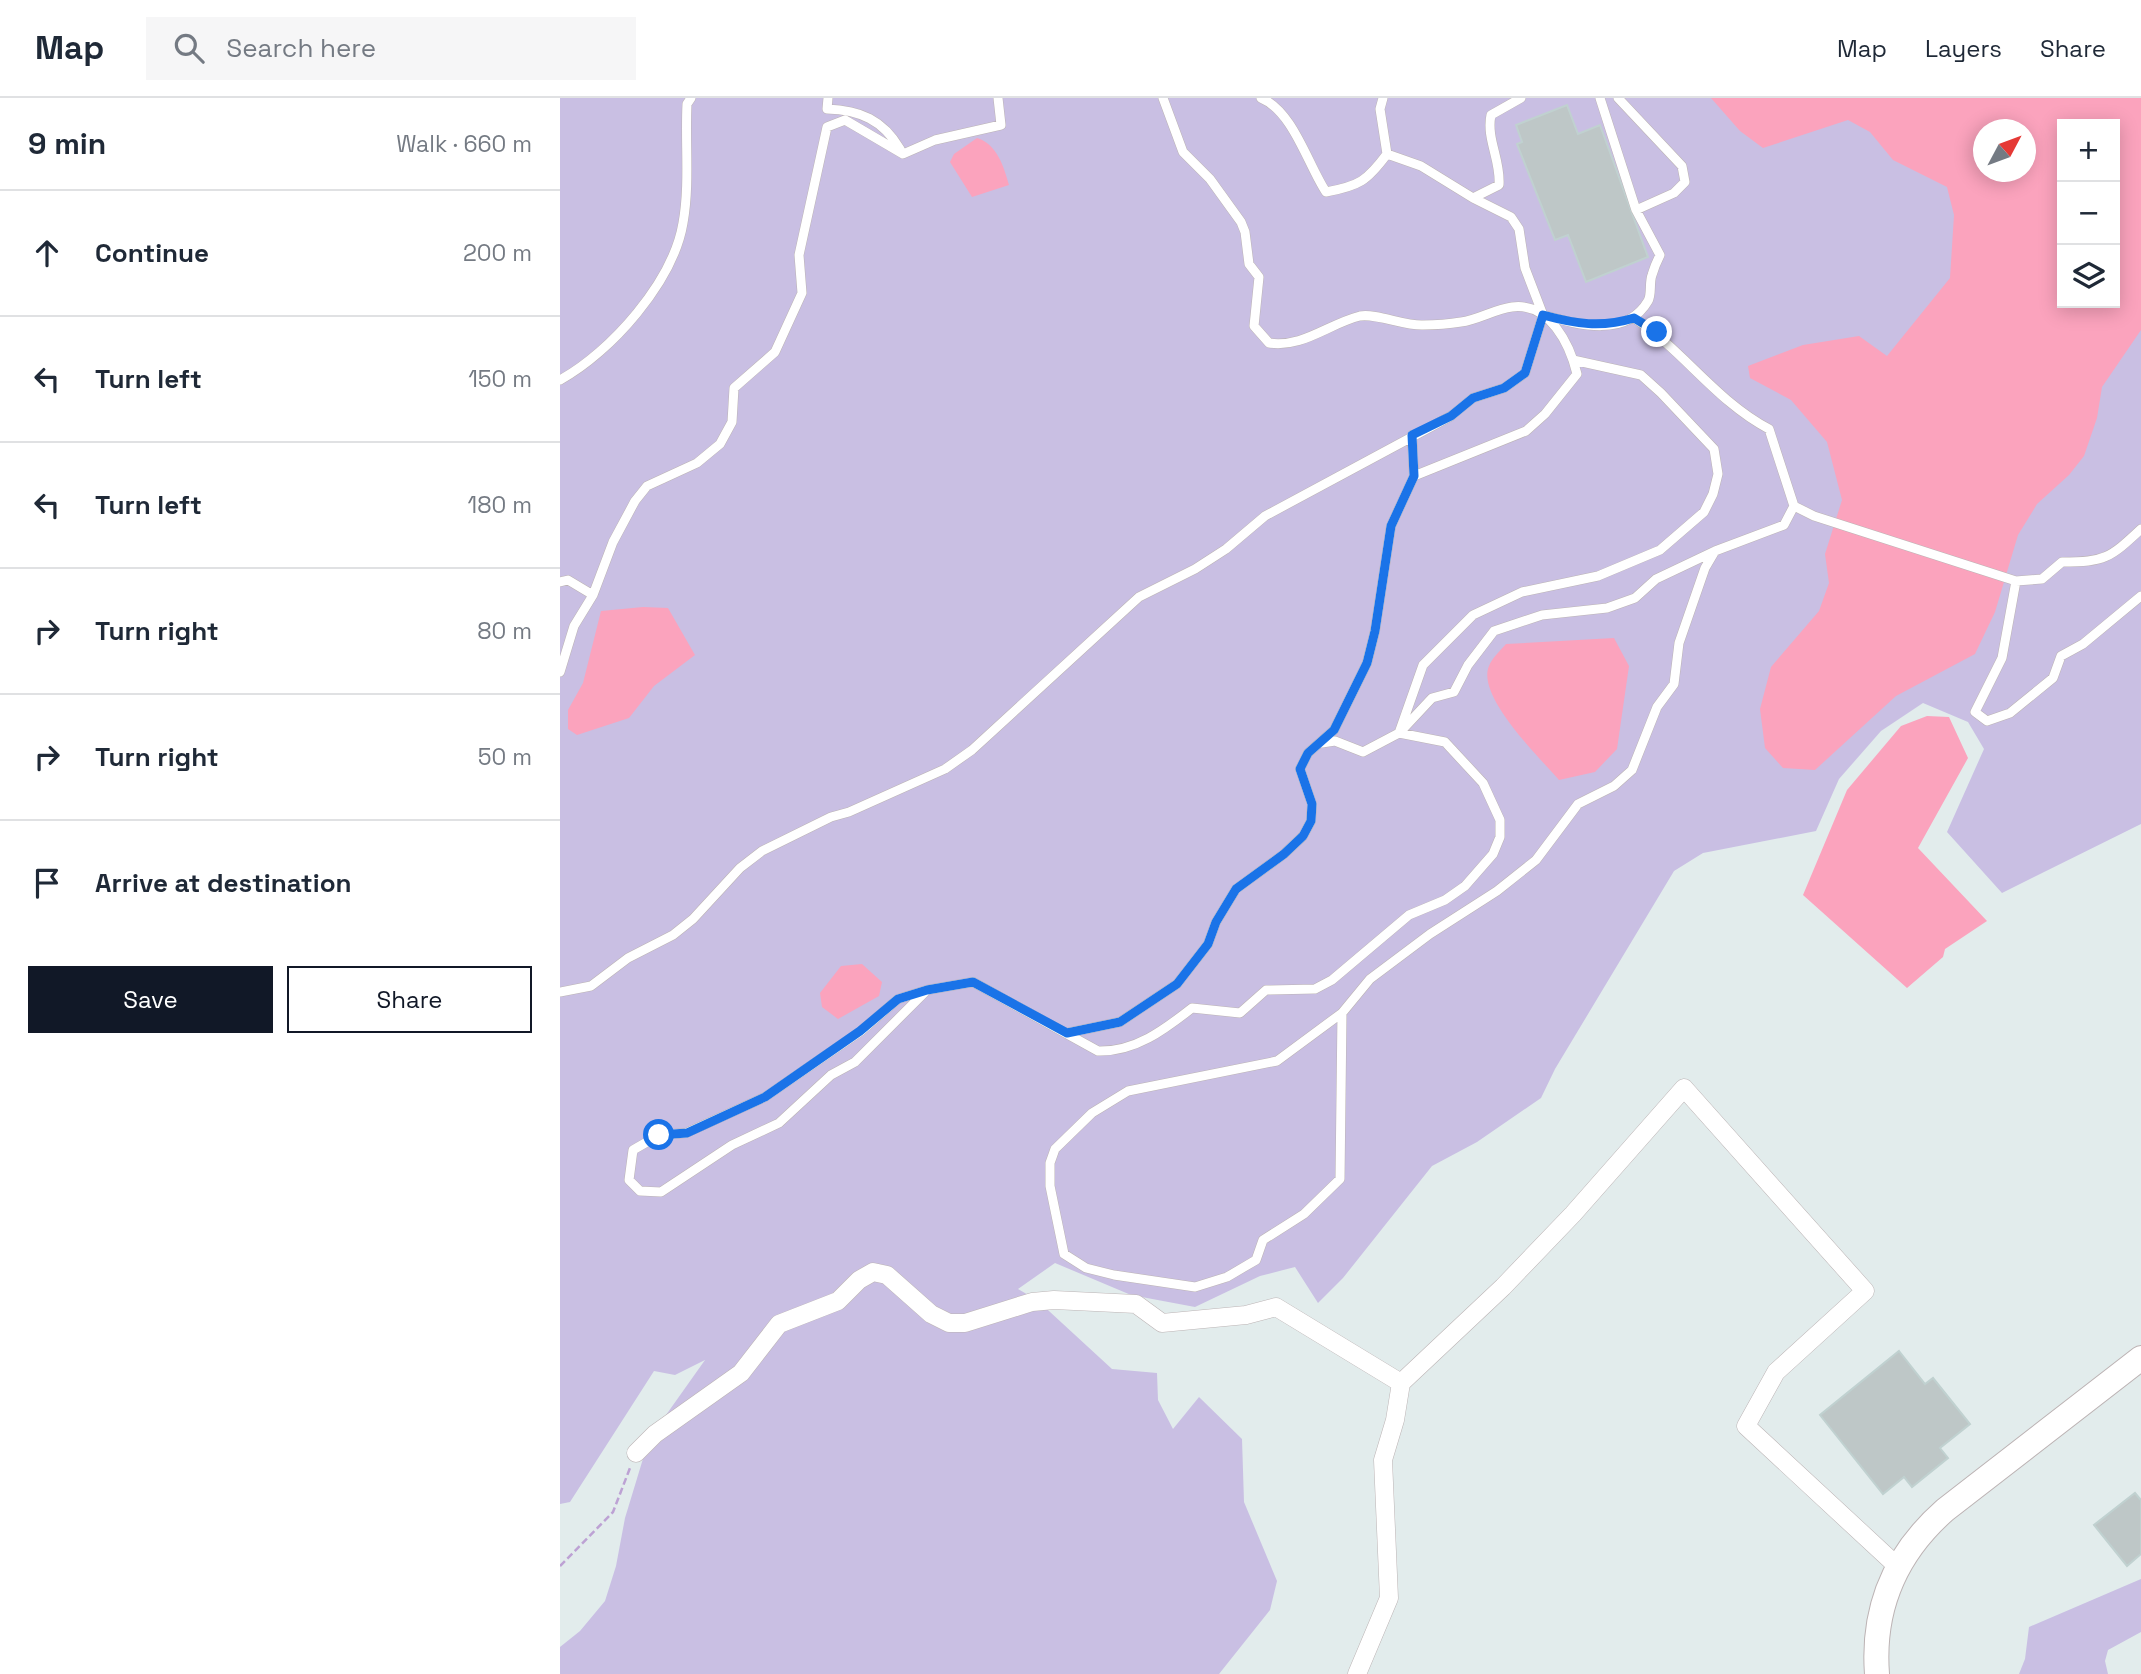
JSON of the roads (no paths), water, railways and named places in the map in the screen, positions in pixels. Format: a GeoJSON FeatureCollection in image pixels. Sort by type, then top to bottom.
{"type":"FeatureCollection","features":[{"type":"Feature","properties":{"kind":"street"},"geometry":{"type":"LineString","coordinates":[[1357,1674],[1390,1598],[1382,1460],[1395,1420],[1401,1383],[1503,1287],[1573,1214],[1684,1088],[1865,1291],[1776,1372],[1746,1426],[1897,1566]]}},
{"type":"Feature","properties":{"kind":"street"},"geometry":{"type":"LineString","coordinates":[[636,1453],[655,1434],[741,1373],[779,1324],[838,1301],[859,1280],[873,1272],[894,1279],[941,1321],[958,1324],[1032,1302],[1054,1300],[1136,1304],[1162,1323],[1246,1315],[1276,1307],[1401,1383]]}},
{"type":"Feature","properties":{"kind":"street"},"geometry":{"type":"LineString","coordinates":[[1877,1674],[1877,1631],[1885,1592],[1897,1566],[1916,1538],[1937,1517],[2141,1358]]}},
{"type":"Feature","properties":{"kind":"lane"},"geometry":{"type":"LineString","coordinates":[[560,380],[614,338],[639,308],[673,258],[683,222],[687,104],[691,98]]}},
{"type":"Feature","properties":{"kind":"lane"},"geometry":{"type":"LineString","coordinates":[[828,98],[827,109],[849,110],[866,115],[890,132],[903,154]]}},
{"type":"Feature","properties":{"kind":"lane"},"geometry":{"type":"LineString","coordinates":[[903,154],[935,140],[1001,125],[998,98]]}},
{"type":"Feature","properties":{"kind":"lane"},"geometry":{"type":"LineString","coordinates":[[1163,98],[1183,152],[1210,179],[1245,232],[1249,264],[1259,277],[1254,326],[1269,343],[1285,346],[1362,315],[1414,326],[1463,322],[1513,307],[1528,307],[1543,315],[1585,326],[1613,324],[1634,318],[1649,299],[1651,276],[1660,255],[1636,212],[1600,98]]}},
{"type":"Feature","properties":{"kind":"lane"},"geometry":{"type":"LineString","coordinates":[[1261,98],[1300,137],[1309,167],[1326,192],[1350,188],[1368,178],[1387,154],[1380,109],[1383,98]]}},
{"type":"Feature","properties":{"kind":"lane"},"geometry":{"type":"LineString","coordinates":[[1473,198],[1499,185],[1500,172],[1489,128],[1491,115],[1521,98]]}},
{"type":"Feature","properties":{"kind":"lane"},"geometry":{"type":"LineString","coordinates":[[1618,98],[1682,166],[1685,182],[1674,194],[1636,212]]}},
{"type":"Feature","properties":{"kind":"lane"},"geometry":{"type":"LineString","coordinates":[[560,672],[574,626],[593,595],[612,542],[635,501],[647,486],[697,463],[720,444],[732,422],[734,388],[775,352],[780,343],[802,293],[799,255],[827,127],[845,120],[903,154]]}},
{"type":"Feature","properties":{"kind":"lane"},"geometry":{"type":"LineString","coordinates":[[1387,154],[1421,166],[1473,198],[1511,217],[1519,229],[1525,268],[1543,315],[1570,346],[1577,374],[1545,414],[1526,431],[1414,476]]}},
{"type":"Feature","properties":{"kind":"lane"},"geometry":{"type":"LineString","coordinates":[[560,992],[591,986],[628,958],[673,935],[693,919],[740,868],[762,851],[831,817],[849,812],[945,769],[972,750],[1139,597],[1195,569],[1226,549],[1265,516],[1451,416],[1473,398],[1504,388],[1525,373],[1543,315]]}},
{"type":"Feature","properties":{"kind":"lane"},"geometry":{"type":"LineString","coordinates":[[1634,318],[1682,355],[1717,394],[1744,416],[1769,429],[1794,506],[1814,516],[2017,582],[2042,579],[2062,562],[2095,562],[2115,553],[2141,529]]}},
{"type":"Feature","properties":{"kind":"lane"},"geometry":{"type":"LineString","coordinates":[[1399,733],[1423,665],[1473,615],[1522,592],[1598,576],[1660,550],[1704,512],[1713,494],[1718,474],[1714,449],[1661,393],[1640,375],[1573,360]]}},
{"type":"Feature","properties":{"kind":"lane"},"geometry":{"type":"LineString","coordinates":[[1067,1033],[1120,1022],[1177,984],[1208,944],[1216,922],[1236,889],[1284,854],[1303,836],[1311,821],[1312,804],[1300,769],[1308,753],[1334,730],[1367,663],[1375,631],[1391,526],[1414,476],[1412,435]]}},
{"type":"Feature","properties":{"kind":"lane"},"geometry":{"type":"LineString","coordinates":[[1322,743],[1335,741],[1363,752],[1399,733],[1432,698],[1454,692],[1468,665],[1494,631],[1542,615],[1574,614],[1634,598],[1656,579],[1715,551],[1784,525],[1794,506]]}},
{"type":"Feature","properties":{"kind":"lane"},"geometry":{"type":"LineString","coordinates":[[1342,1013],[1344,1047],[1340,1179],[1304,1214],[1263,1240],[1256,1260],[1227,1277],[1195,1287],[1086,1268],[1064,1254],[1051,1186],[1050,1163],[1055,1149],[1092,1114],[1128,1091],[1277,1061],[1342,1013],[1370,979],[1430,934],[1507,884],[1536,860],[1578,804],[1614,786],[1632,770],[1657,707],[1674,684],[1679,643],[1705,568],[1715,551]]}},
{"type":"Feature","properties":{"kind":"lane"},"geometry":{"type":"LineString","coordinates":[[560,582],[568,580],[593,595]]}},
{"type":"Feature","properties":{"kind":"lane"},"geometry":{"type":"LineString","coordinates":[[2017,582],[2002,659],[1975,712],[1987,722],[2010,713],[2053,678],[2062,656],[2083,644],[2141,596]]}},
{"type":"Feature","properties":{"kind":"lane"},"geometry":{"type":"LineString","coordinates":[[927,990],[855,1062],[831,1075],[779,1123],[732,1145],[661,1192],[640,1191],[629,1180],[633,1150],[643,1142],[659,1135],[687,1133],[765,1097],[860,1031],[898,999],[927,990],[973,982],[1098,1051],[1118,1052],[1154,1036],[1192,1008],[1240,1013],[1266,990],[1315,989],[1352,966],[1409,915],[1445,900],[1465,887],[1493,854],[1500,837],[1500,820],[1483,783],[1457,752],[1433,737],[1399,733]]}}]}
